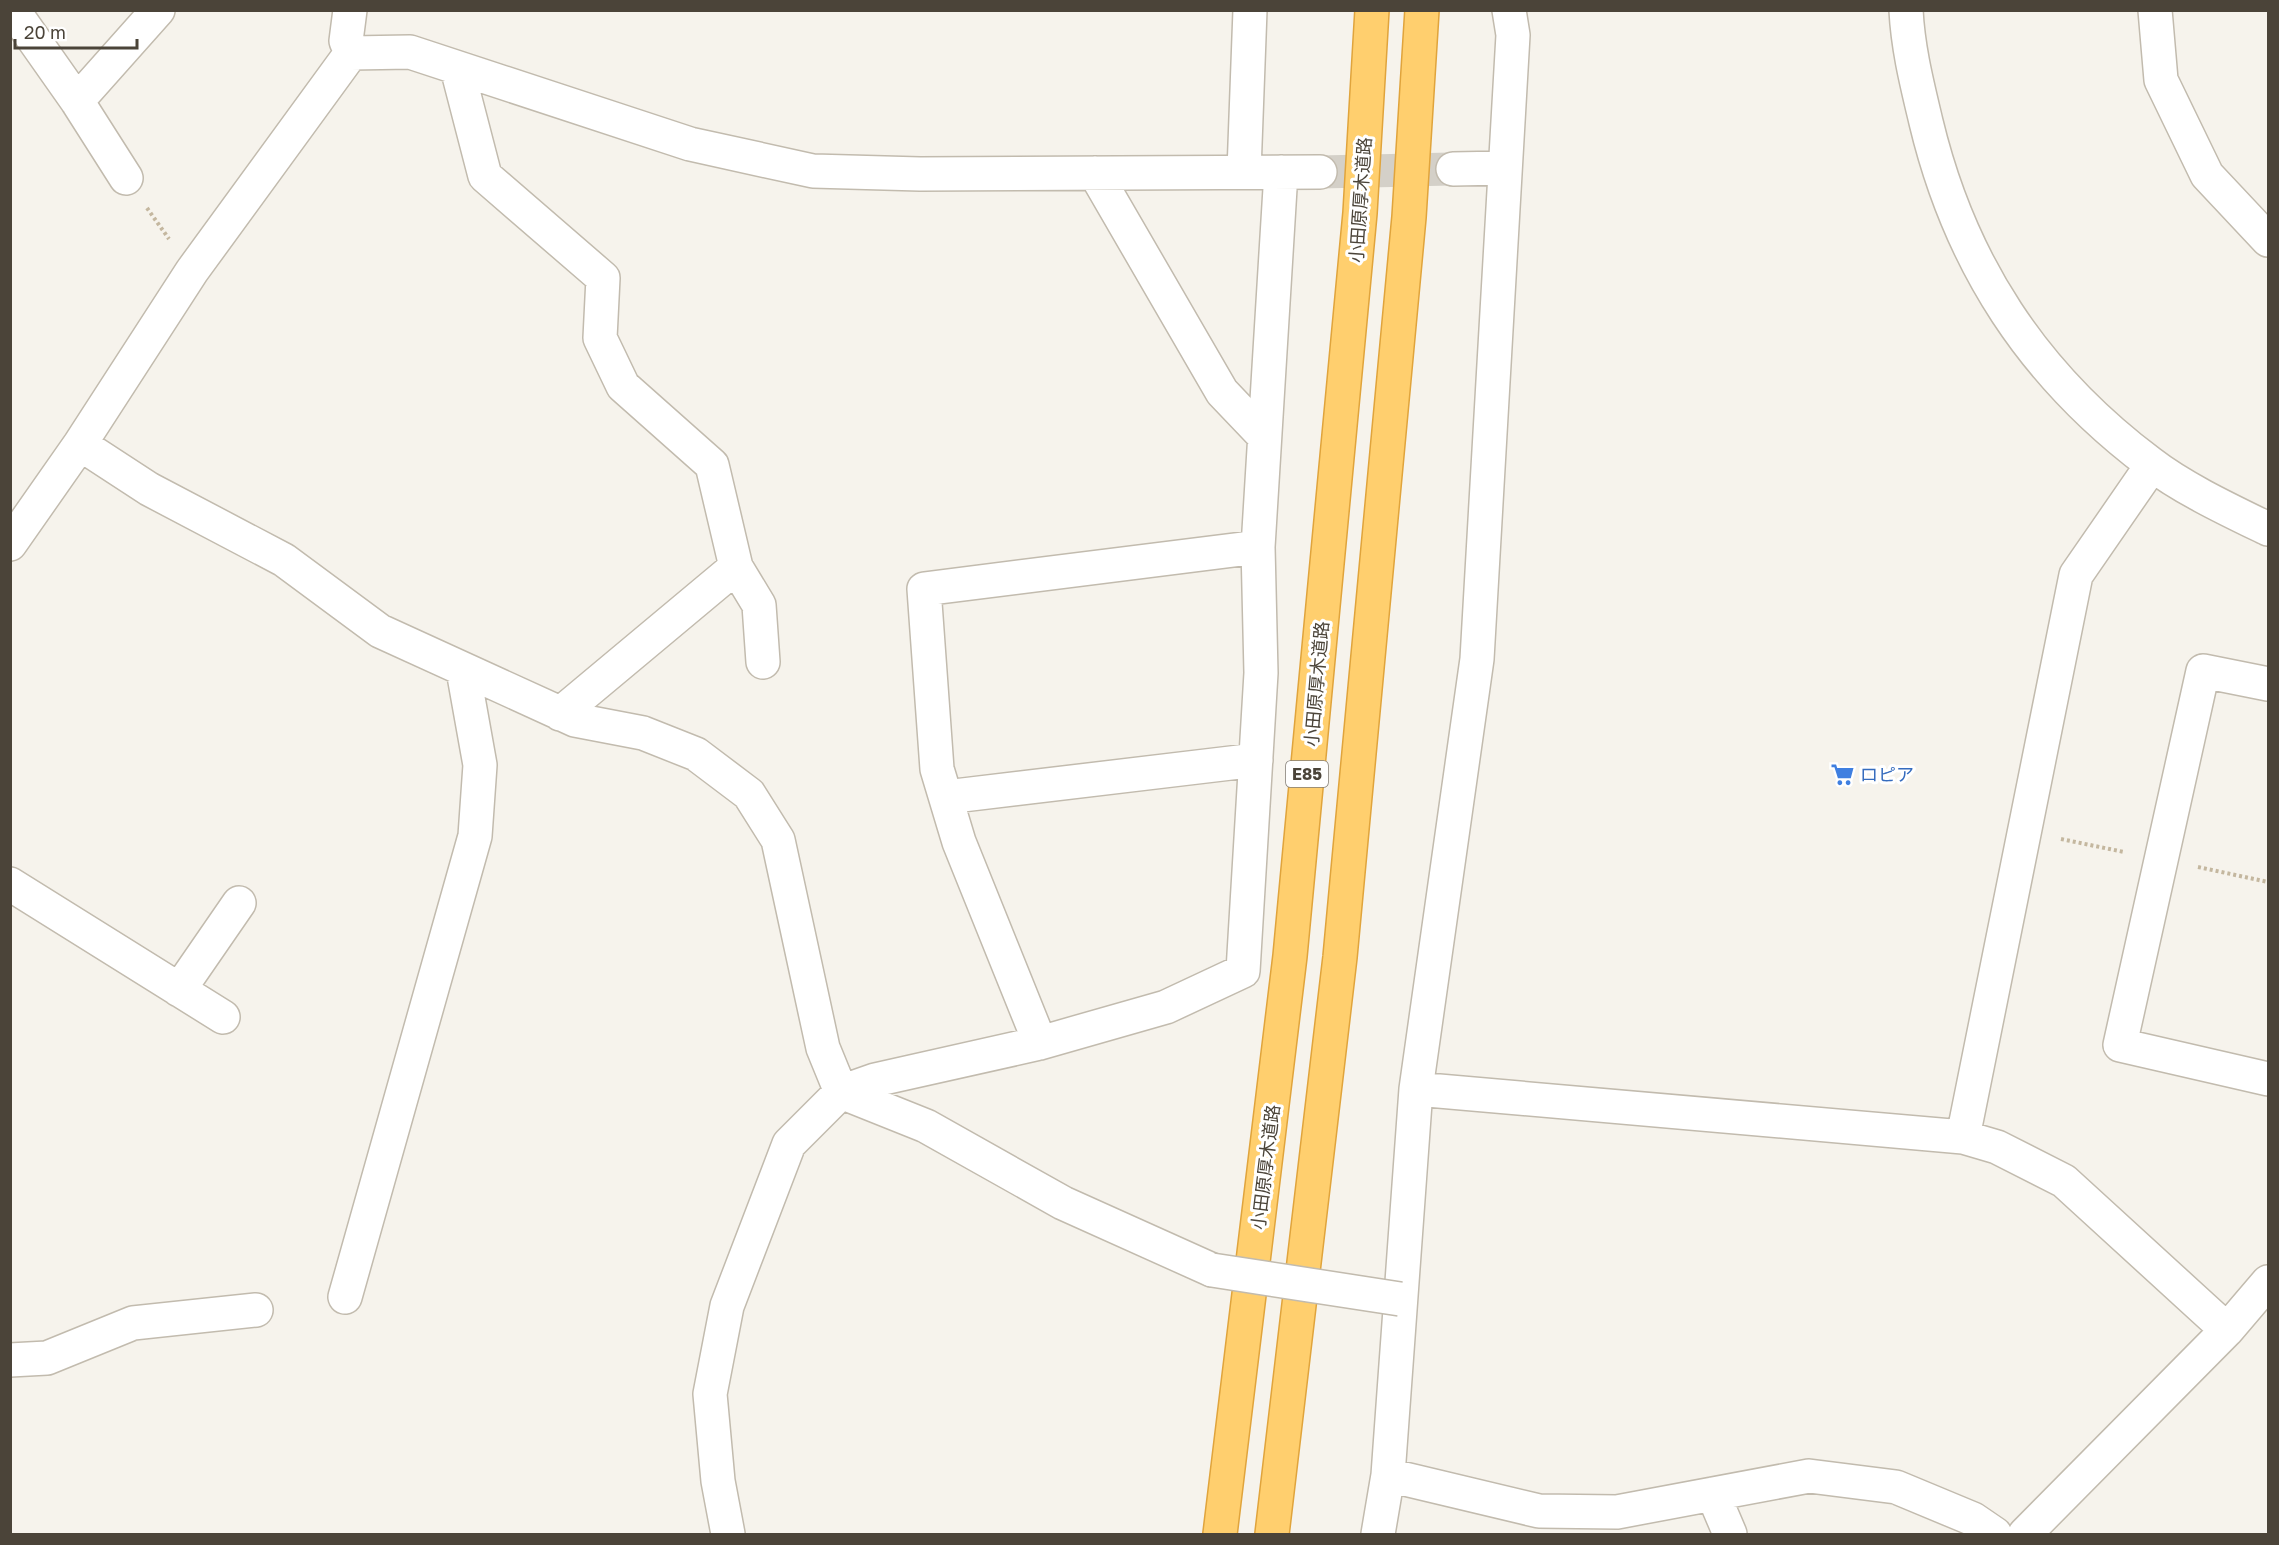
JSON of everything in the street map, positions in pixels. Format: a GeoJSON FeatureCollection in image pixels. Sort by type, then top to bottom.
{"type":"FeatureCollection","features":[{"type":"Feature","properties":{"kind":"highway","name":"小田原厚木道路"},"geometry":{"type":"LineString","coordinates":[[1220,1534],[1291,944],[1360,213],[1372,10]]}},
{"type":"Feature","properties":{"kind":"highway"},"geometry":{"type":"LineString","coordinates":[[1272,1534],[1341,946],[1409,217],[1422,10]]}},
{"type":"Feature","properties":{"kind":"street"},"geometry":{"type":"LineString","coordinates":[[13,10],[77,101],[126,178]]}},
{"type":"Feature","properties":{"kind":"street"},"geometry":{"type":"LineString","coordinates":[[77,101],[159,10]]}},
{"type":"Feature","properties":{"kind":"street"},"geometry":{"type":"LineString","coordinates":[[350,10],[346,41],[351,53]]}},
{"type":"Feature","properties":{"kind":"street"},"geometry":{"type":"LineString","coordinates":[[1244,171],[1250,10]]}},
{"type":"Feature","properties":{"kind":"street"},"geometry":{"type":"LineString","coordinates":[[1378,1534],[1388,1475],[1416,1089],[1477,659],[1513,34],[1509,10]]}},
{"type":"Feature","properties":{"kind":"street"},"geometry":{"type":"LineString","coordinates":[[1906,10],[1908,48],[1938,171],[1983,277],[2024,342],[2095,419],[2151,465],[2268,529]]}},
{"type":"Feature","properties":{"kind":"street"},"geometry":{"type":"LineString","coordinates":[[2155,10],[2161,80],[2207,175],[2268,240]]}},
{"type":"Feature","properties":{"kind":"street"},"geometry":{"type":"LineString","coordinates":[[351,53],[410,52],[690,144],[813,171],[1320,172]]}},
{"type":"Feature","properties":{"kind":"street"},"geometry":{"type":"LineString","coordinates":[[10,544],[80,444],[192,271],[351,53]]}},
{"type":"Feature","properties":{"kind":"street"},"geometry":{"type":"LineString","coordinates":[[457,68],[485,176],[603,278],[600,338],[623,386],[712,465],[736,567],[759,605],[763,662]]}},
{"type":"Feature","properties":{"kind":"street"},"geometry":{"type":"LineString","coordinates":[[1453,169],[1504,168]]}},
{"type":"Feature","properties":{"kind":"street"},"geometry":{"type":"LineString","coordinates":[[728,1534],[718,1480],[710,1394],[727,1306],[789,1144],[841,1092],[875,1080],[1040,1043],[1166,1007],[1243,971],[1261,673],[1258,547],[1281,172]]}},
{"type":"Feature","properties":{"kind":"street"},"geometry":{"type":"LineString","coordinates":[[1095,173],[1222,392],[1264,436]]}},
{"type":"Feature","properties":{"kind":"street"},"geometry":{"type":"LineString","coordinates":[[80,444],[149,489],[284,560],[380,631],[574,720],[643,733],[696,754],[749,794],[778,840],[822,1048],[841,1092],[926,1126],[1063,1203],[1212,1270],[1400,1299]]}},
{"type":"Feature","properties":{"kind":"street"},"geometry":{"type":"LineString","coordinates":[[1963,1137],[2076,575],[2151,465]]}},
{"type":"Feature","properties":{"kind":"street"},"geometry":{"type":"LineString","coordinates":[[1040,1043],[959,842],[937,769],[924,589],[1258,547]]}},
{"type":"Feature","properties":{"kind":"street"},"geometry":{"type":"LineString","coordinates":[[560,714],[736,567]]}},
{"type":"Feature","properties":{"kind":"street"},"geometry":{"type":"LineString","coordinates":[[345,1297],[475,836],[480,765],[463,670]]}},
{"type":"Feature","properties":{"kind":"street"},"geometry":{"type":"LineString","coordinates":[[2268,684],[2203,671],[2120,1045],[2268,1079]]}},
{"type":"Feature","properties":{"kind":"street"},"geometry":{"type":"LineString","coordinates":[[946,798],[1256,760]]}},
{"type":"Feature","properties":{"kind":"street"},"geometry":{"type":"LineString","coordinates":[[10,884],[223,1017]]}},
{"type":"Feature","properties":{"kind":"street"},"geometry":{"type":"LineString","coordinates":[[179,990],[239,903]]}},
{"type":"Feature","properties":{"kind":"street"},"geometry":{"type":"LineString","coordinates":[[1416,1089],[1963,1137],[1997,1147],[2064,1181],[2227,1330]]}},
{"type":"Feature","properties":{"kind":"street"},"geometry":{"type":"LineString","coordinates":[[2025,1534],[2227,1330],[2268,1282]]}},
{"type":"Feature","properties":{"kind":"street"},"geometry":{"type":"LineString","coordinates":[[10,1360],[47,1358],[133,1323],[256,1310]]}},
{"type":"Feature","properties":{"kind":"street"},"geometry":{"type":"LineString","coordinates":[[1388,1475],[1539,1511],[1617,1512],[1809,1476],[1896,1487],[1973,1519],[1995,1534]]}},
{"type":"Feature","properties":{"kind":"street"},"geometry":{"type":"LineString","coordinates":[[1713,1494],[1730,1534]]}},
{"type":"Feature","properties":{"kind":"path"},"geometry":{"type":"LineString","coordinates":[[126,178],[192,271]]}},
{"type":"Feature","properties":{"kind":"path"},"geometry":{"type":"LineString","coordinates":[[2052,836],[2136,854]]}},
{"type":"Feature","properties":{"kind":"path"},"geometry":{"type":"LineString","coordinates":[[2189,865],[2268,882]]}},
{"type":"Feature","properties":{"kind":"tunnel"},"geometry":{"type":"LineString","coordinates":[[1320,172],[1453,169]]}},
{"type":"Feature","properties":{"kind":"place","name":"ロピア"},"geometry":{"type":"Point","coordinates":[1842,774]}}]}
